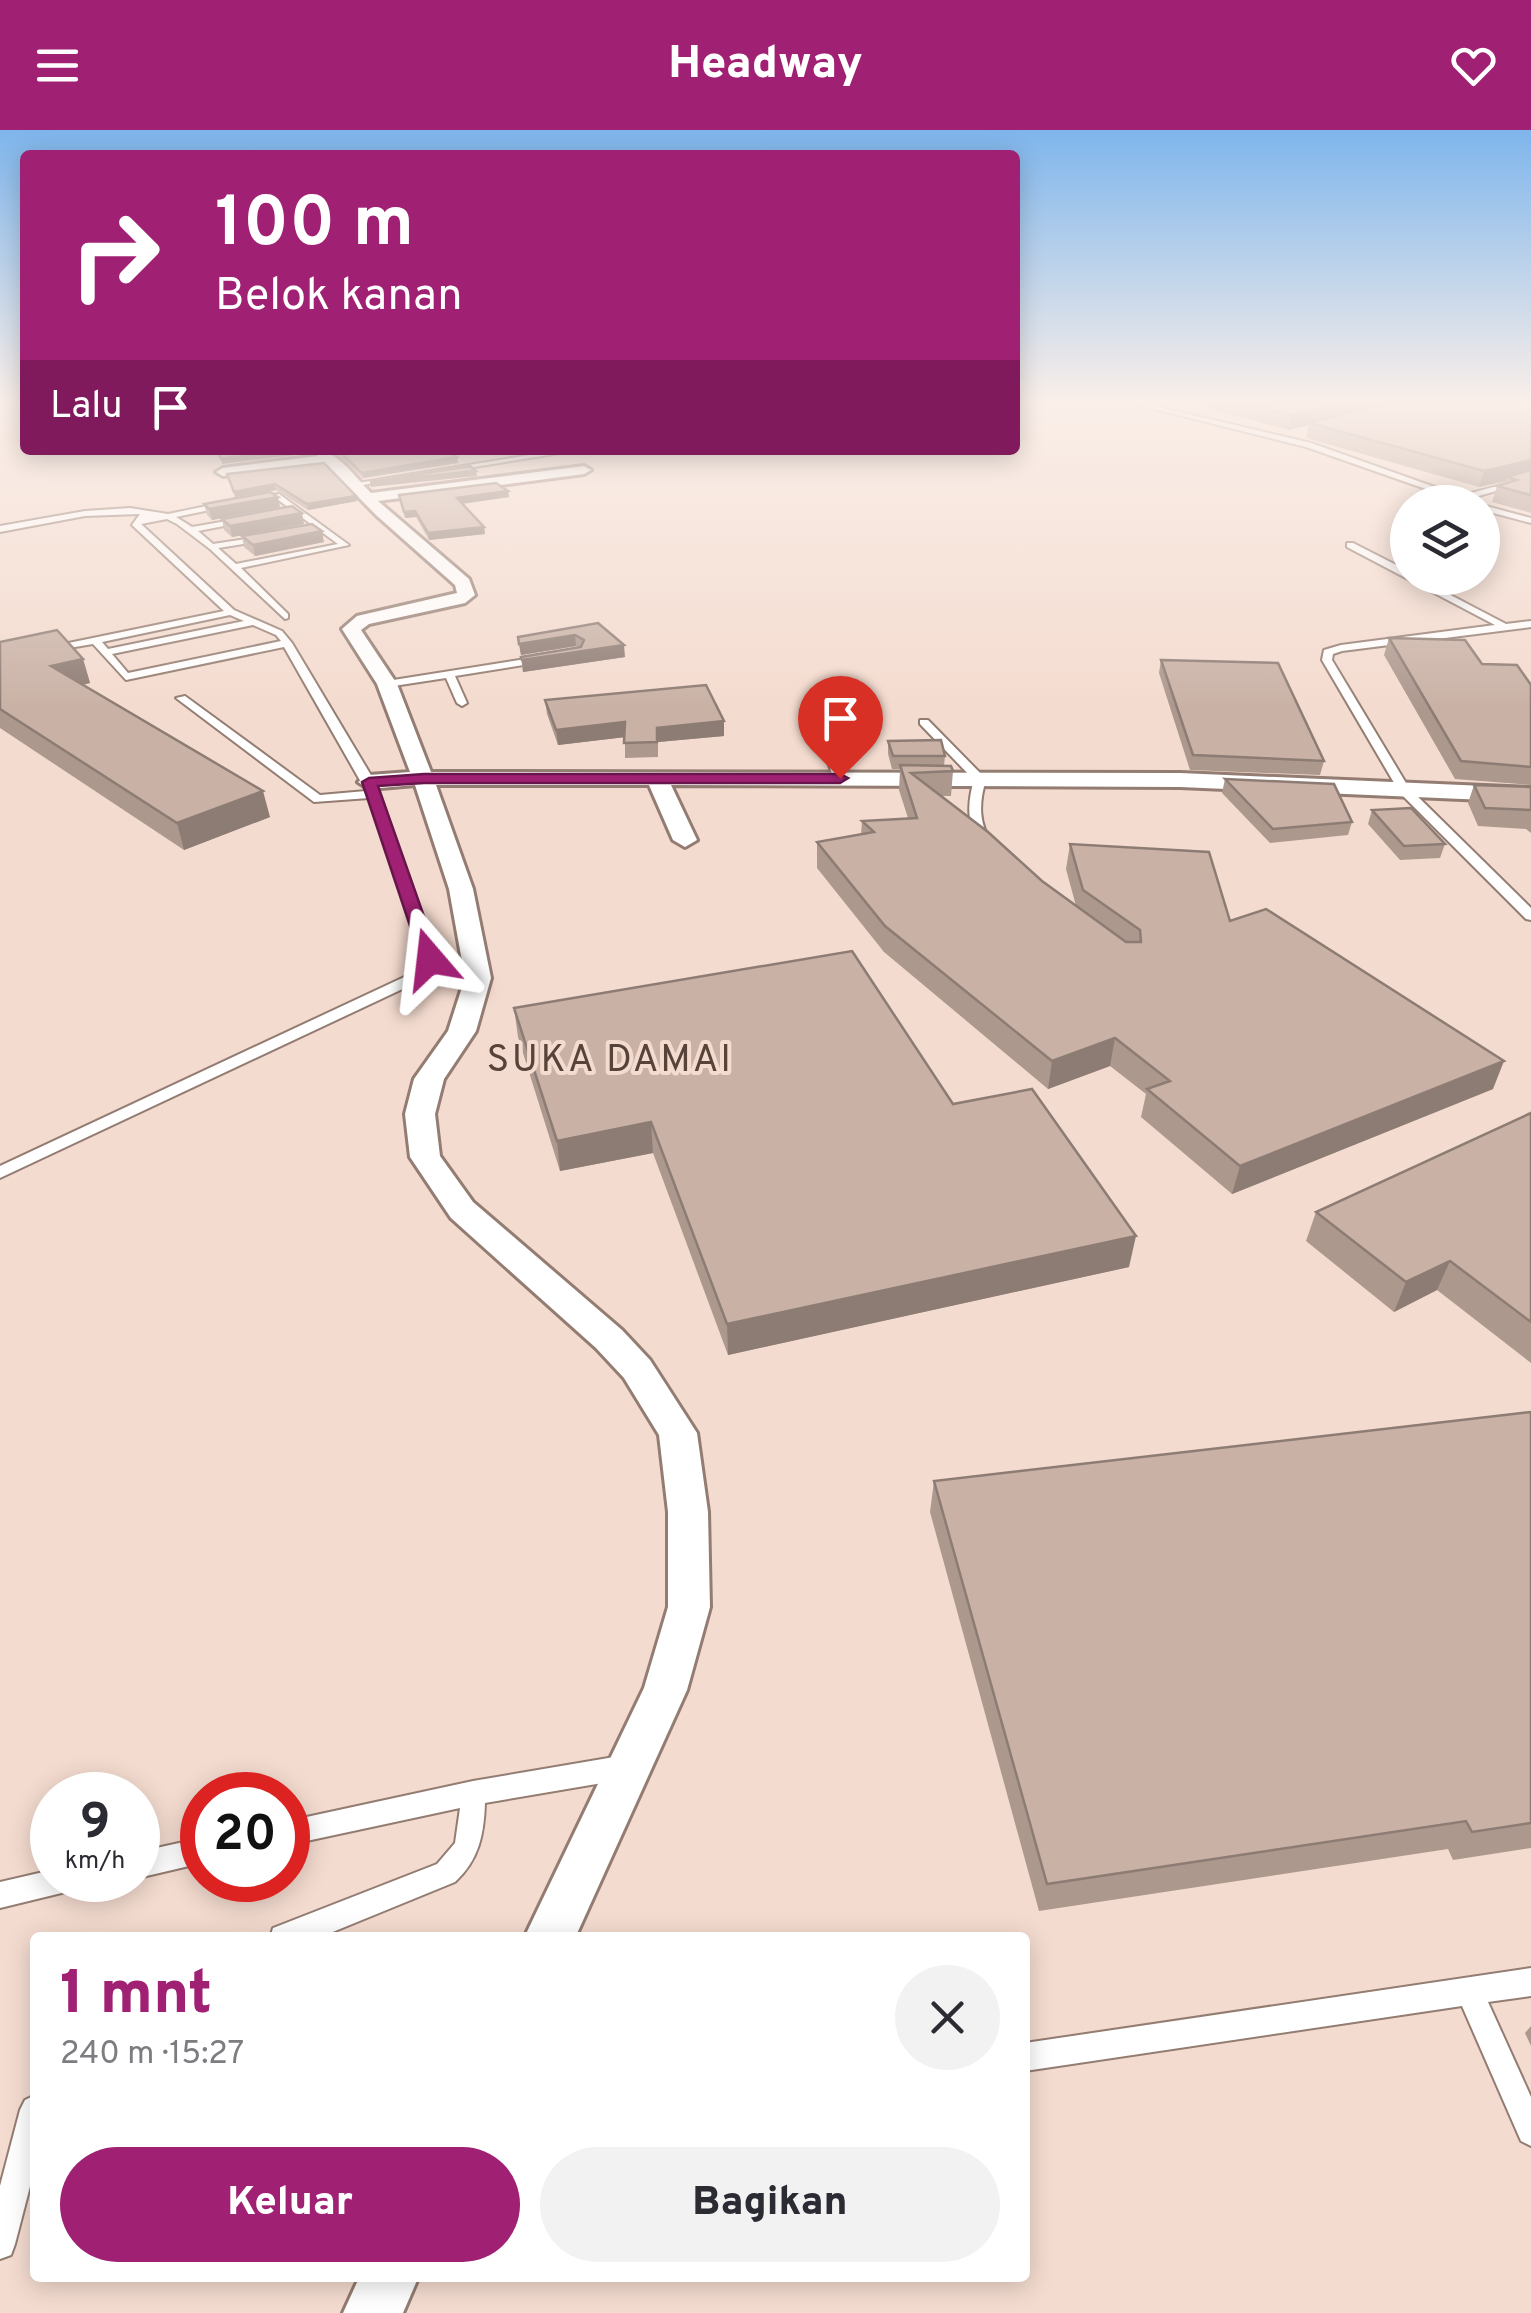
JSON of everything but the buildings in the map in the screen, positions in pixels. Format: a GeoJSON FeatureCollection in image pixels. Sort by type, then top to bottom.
{"type":"FeatureCollection","features":[{"type":"Feature","properties":{"kind":"street"},"geometry":{"type":"LineString","coordinates":[[376,505],[463,584],[466,593],[453,600],[352,625],[387,684],[424,778],[461,889],[478,978],[462,1031],[429,1079],[420,1114],[425,1157],[462,1210],[637,1368],[678,1433],[688,1512],[689,1608],[665,1690],[552,1932]]}},
{"type":"Feature","properties":{"kind":"street"},"geometry":{"type":"LineString","coordinates":[[372,788],[424,778],[1180,780],[1531,795]]}},
{"type":"Feature","properties":{"kind":"street"},"geometry":{"type":"LineString","coordinates":[[657,778],[686,840]]}},
{"type":"Feature","properties":{"kind":"street"},"geometry":{"type":"LineString","coordinates":[[373,2313],[387,2282]]}},
{"type":"Feature","properties":{"kind":"lane"},"geometry":{"type":"LineString","coordinates":[[136,523],[224,505]]}},
{"type":"Feature","properties":{"kind":"lane"},"geometry":{"type":"LineString","coordinates":[[233,566],[345,545],[291,505]]}},
{"type":"Feature","properties":{"kind":"lane"},"geometry":{"type":"LineString","coordinates":[[281,513],[300,510]]}},
{"type":"Feature","properties":{"kind":"lane"},"geometry":{"type":"LineString","coordinates":[[1500,512],[1531,522]]}},
{"type":"Feature","properties":{"kind":"lane"},"geometry":{"type":"LineString","coordinates":[[0,529],[98,513],[168,516],[233,566],[285,616]]}},
{"type":"Feature","properties":{"kind":"lane"},"geometry":{"type":"LineString","coordinates":[[136,523],[145,514]]}},
{"type":"Feature","properties":{"kind":"lane"},"geometry":{"type":"LineString","coordinates":[[188,530],[263,516]]}},
{"type":"Feature","properties":{"kind":"lane"},"geometry":{"type":"LineString","coordinates":[[0,1174],[422,974],[430,959],[372,788],[283,638],[231,612],[136,523]]}},
{"type":"Feature","properties":{"kind":"lane"},"geometry":{"type":"LineString","coordinates":[[303,530],[322,527]]}},
{"type":"Feature","properties":{"kind":"lane"},"geometry":{"type":"LineString","coordinates":[[209,547],[284,534]]}},
{"type":"Feature","properties":{"kind":"lane"},"geometry":{"type":"LineString","coordinates":[[1350,545],[1390,566]]}},
{"type":"Feature","properties":{"kind":"lane"},"geometry":{"type":"LineString","coordinates":[[1445,595],[1505,627]]}},
{"type":"Feature","properties":{"kind":"lane"},"geometry":{"type":"LineString","coordinates":[[38,652],[231,612]]}},
{"type":"Feature","properties":{"kind":"lane"},"geometry":{"type":"LineString","coordinates":[[105,652],[285,616]]}},
{"type":"Feature","properties":{"kind":"lane"},"geometry":{"type":"LineString","coordinates":[[283,638],[285,616]]}},
{"type":"Feature","properties":{"kind":"lane"},"geometry":{"type":"LineString","coordinates":[[1531,624],[1328,652],[1327,660],[1404,790],[1531,916]]}},
{"type":"Feature","properties":{"kind":"lane"},"geometry":{"type":"LineString","coordinates":[[211,630],[239,654]]}},
{"type":"Feature","properties":{"kind":"lane"},"geometry":{"type":"LineString","coordinates":[[95,640],[126,676],[239,654],[283,638]]}},
{"type":"Feature","properties":{"kind":"lane"},"geometry":{"type":"LineString","coordinates":[[387,684],[559,656]]}},
{"type":"Feature","properties":{"kind":"lane"},"geometry":{"type":"LineString","coordinates":[[450,676],[462,703]]}},
{"type":"Feature","properties":{"kind":"lane"},"geometry":{"type":"LineString","coordinates":[[180,698],[318,799],[372,788]]}},
{"type":"Feature","properties":{"kind":"lane"},"geometry":{"type":"LineString","coordinates":[[924,722],[980,779],[975,794],[977,826],[980,837],[1001,859]]}},
{"type":"Feature","properties":{"kind":"lane"},"geometry":{"type":"LineString","coordinates":[[824,735],[840,778]]}},
{"type":"Feature","properties":{"kind":"lane"},"geometry":{"type":"LineString","coordinates":[[310,1828],[473,1793],[632,1766]]}},
{"type":"Feature","properties":{"kind":"lane"},"geometry":{"type":"LineString","coordinates":[[298,1932],[446,1873],[461,1862],[470,1844],[473,1793]]}},
{"type":"Feature","properties":{"kind":"lane"},"geometry":{"type":"LineString","coordinates":[[0,1895],[30,1889]]}},
{"type":"Feature","properties":{"kind":"lane"},"geometry":{"type":"LineString","coordinates":[[1030,2057],[1531,1982]]}},
{"type":"Feature","properties":{"kind":"lane"},"geometry":{"type":"LineString","coordinates":[[1469,1991],[1531,2131]]}},
{"type":"Feature","properties":{"kind":"lane"},"geometry":{"type":"LineString","coordinates":[[0,2244],[30,2129]]}},
{"type":"Feature","properties":{"kind":"district","name":"SUKA DAMAI"},"geometry":{"type":"Point","coordinates":[610,1058]}},
{"type":"Feature","properties":{"kind":"route"},"geometry":{"type":"LineString","coordinates":[[430,959],[369,782],[424,778],[840,778]]}}]}
